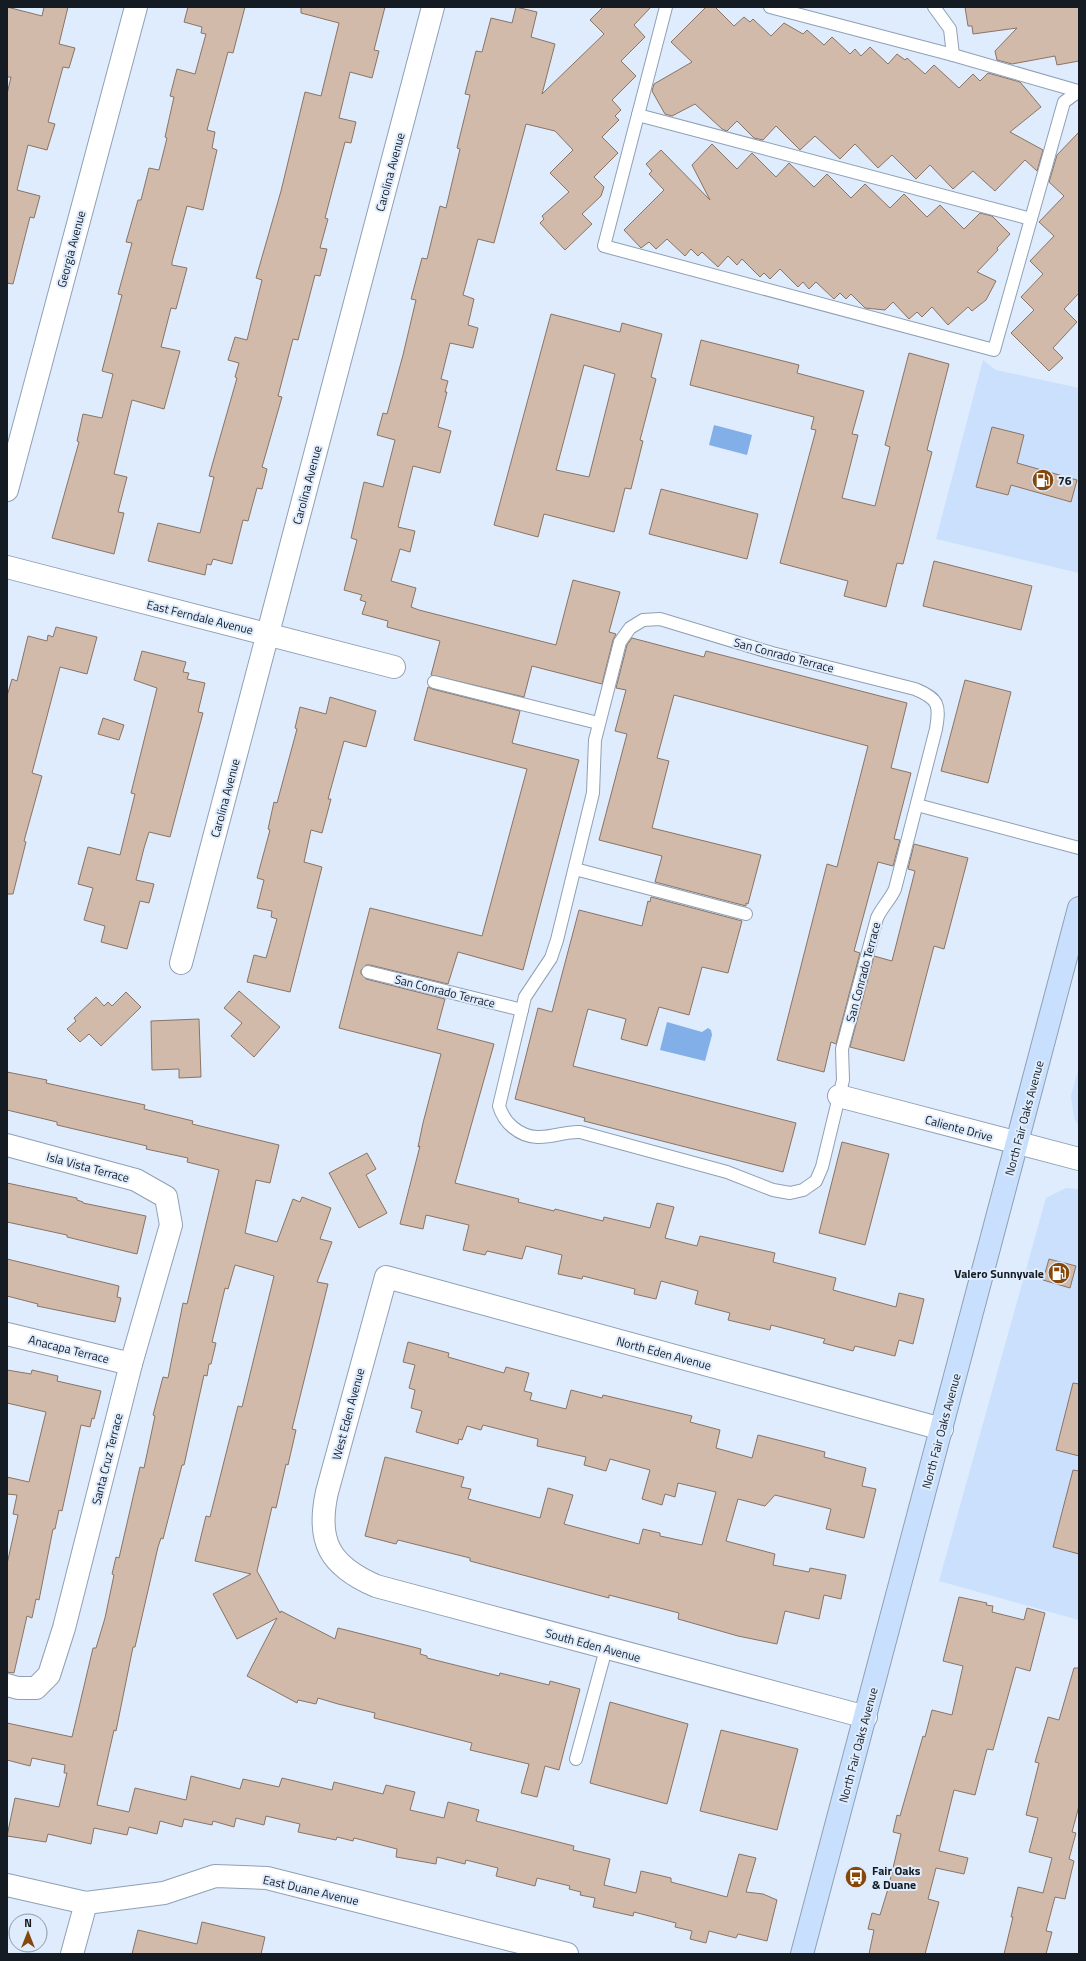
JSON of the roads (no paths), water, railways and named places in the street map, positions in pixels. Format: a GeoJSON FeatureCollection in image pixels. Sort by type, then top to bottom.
{"type":"FeatureCollection","features":[{"type":"Feature","properties":{"kind":"main road","name":"North Fair Oaks Avenue"},"geometry":{"type":"LineString","coordinates":[[802,1954],[1079,908]]}},
{"type":"Feature","properties":{"kind":"street","name":"Georgia Avenue"},"geometry":{"type":"LineString","coordinates":[[7,490],[136,7]]}},
{"type":"Feature","properties":{"kind":"street","name":"Carolina Avenue"},"geometry":{"type":"LineString","coordinates":[[182,963],[433,7]]}},
{"type":"Feature","properties":{"kind":"street","name":"East Ferndale Avenue"},"geometry":{"type":"LineString","coordinates":[[7,567],[394,667]]}},
{"type":"Feature","properties":{"kind":"street","name":"Caliente Drive"},"geometry":{"type":"LineString","coordinates":[[839,1096],[1079,1159]]}},
{"type":"Feature","properties":{"kind":"street","name":"Isla Vista Terrace"},"geometry":{"type":"LineString","coordinates":[[7,1145],[136,1180],[166,1197]]}},
{"type":"Feature","properties":{"kind":"street","name":"Santa Cruz Terrace"},"geometry":{"type":"LineString","coordinates":[[7,1685],[18,1688],[36,1688],[49,1675],[64,1628],[131,1364],[172,1225],[166,1197]]}},
{"type":"Feature","properties":{"kind":"street","name":"North Eden Avenue"},"geometry":{"type":"LineString","coordinates":[[386,1277],[942,1429]]}},
{"type":"Feature","properties":{"kind":"street","name":"West Eden Avenue"},"geometry":{"type":"LineString","coordinates":[[331,1552],[323,1527],[323,1509],[386,1277]]}},
{"type":"Feature","properties":{"kind":"street","name":"Anacapa Terrace"},"geometry":{"type":"LineString","coordinates":[[7,1334],[131,1364]]}},
{"type":"Feature","properties":{"kind":"street","name":"South Eden Avenue"},"geometry":{"type":"LineString","coordinates":[[331,1552],[340,1565],[354,1577],[376,1586],[606,1649],[866,1717]]}},
{"type":"Feature","properties":{"kind":"street","name":"East Duane Avenue"},"geometry":{"type":"LineString","coordinates":[[7,1885],[86,1903],[164,1893],[215,1876],[267,1878],[567,1954]]}},
{"type":"Feature","properties":{"kind":"street"},"geometry":{"type":"LineString","coordinates":[[72,1954],[86,1903]]}},
{"type":"Feature","properties":{"kind":"lane"},"geometry":{"type":"LineString","coordinates":[[666,7],[604,246],[994,350],[1064,102],[1079,91]]}},
{"type":"Feature","properties":{"kind":"lane"},"geometry":{"type":"LineString","coordinates":[[770,7],[953,55],[1079,91]]}},
{"type":"Feature","properties":{"kind":"lane"},"geometry":{"type":"LineString","coordinates":[[934,7],[950,29],[953,55]]}},
{"type":"Feature","properties":{"kind":"lane"},"geometry":{"type":"LineString","coordinates":[[638,115],[1031,219]]}},
{"type":"Feature","properties":{"kind":"lane","name":"San Conrado Terrace"},"geometry":{"type":"LineString","coordinates":[[660,619],[772,653],[915,689],[929,695],[936,703],[939,713],[895,890],[890,901],[881,908],[877,918],[842,1049],[843,1080],[822,1167],[816,1181],[803,1190],[790,1193],[774,1190],[727,1172],[580,1132],[572,1131],[538,1137],[526,1134],[512,1127],[502,1117],[499,1106],[522,1010],[526,997],[551,958],[575,869],[593,793],[595,740],[598,723],[620,642],[630,628],[643,620],[660,619]]}},
{"type":"Feature","properties":{"kind":"lane"},"geometry":{"type":"LineString","coordinates":[[434,682],[598,723]]}},
{"type":"Feature","properties":{"kind":"lane"},"geometry":{"type":"LineString","coordinates":[[917,805],[1079,848]]}},
{"type":"Feature","properties":{"kind":"lane"},"geometry":{"type":"LineString","coordinates":[[575,869],[746,914]]}},
{"type":"Feature","properties":{"kind":"lane","name":"San Conrado Terrace"},"geometry":{"type":"LineString","coordinates":[[368,972],[522,1010]]}},
{"type":"Feature","properties":{"kind":"lane"},"geometry":{"type":"LineString","coordinates":[[576,1759],[606,1649]]}},
{"type":"Feature","properties":{"kind":"water"},"geometry":{"type":"Polygon","coordinates":[[[714,425],[752,435],[747,455],[709,445],[714,425]]]}},
{"type":"Feature","properties":{"kind":"water"},"geometry":{"type":"Polygon","coordinates":[[[667,1022],[702,1032],[708,1028],[711,1030],[712,1035],[705,1061],[660,1050],[667,1022]]]}},
{"type":"Feature","properties":{"kind":"place","name":"76"},"geometry":{"type":"Point","coordinates":[1043,480]}},
{"type":"Feature","properties":{"kind":"place","name":"Valero Sunnyvale"},"geometry":{"type":"Point","coordinates":[1059,1273]}},
{"type":"Feature","properties":{"kind":"place","name":"Fair Oaks & Duane"},"geometry":{"type":"Point","coordinates":[856,1877]}}]}
